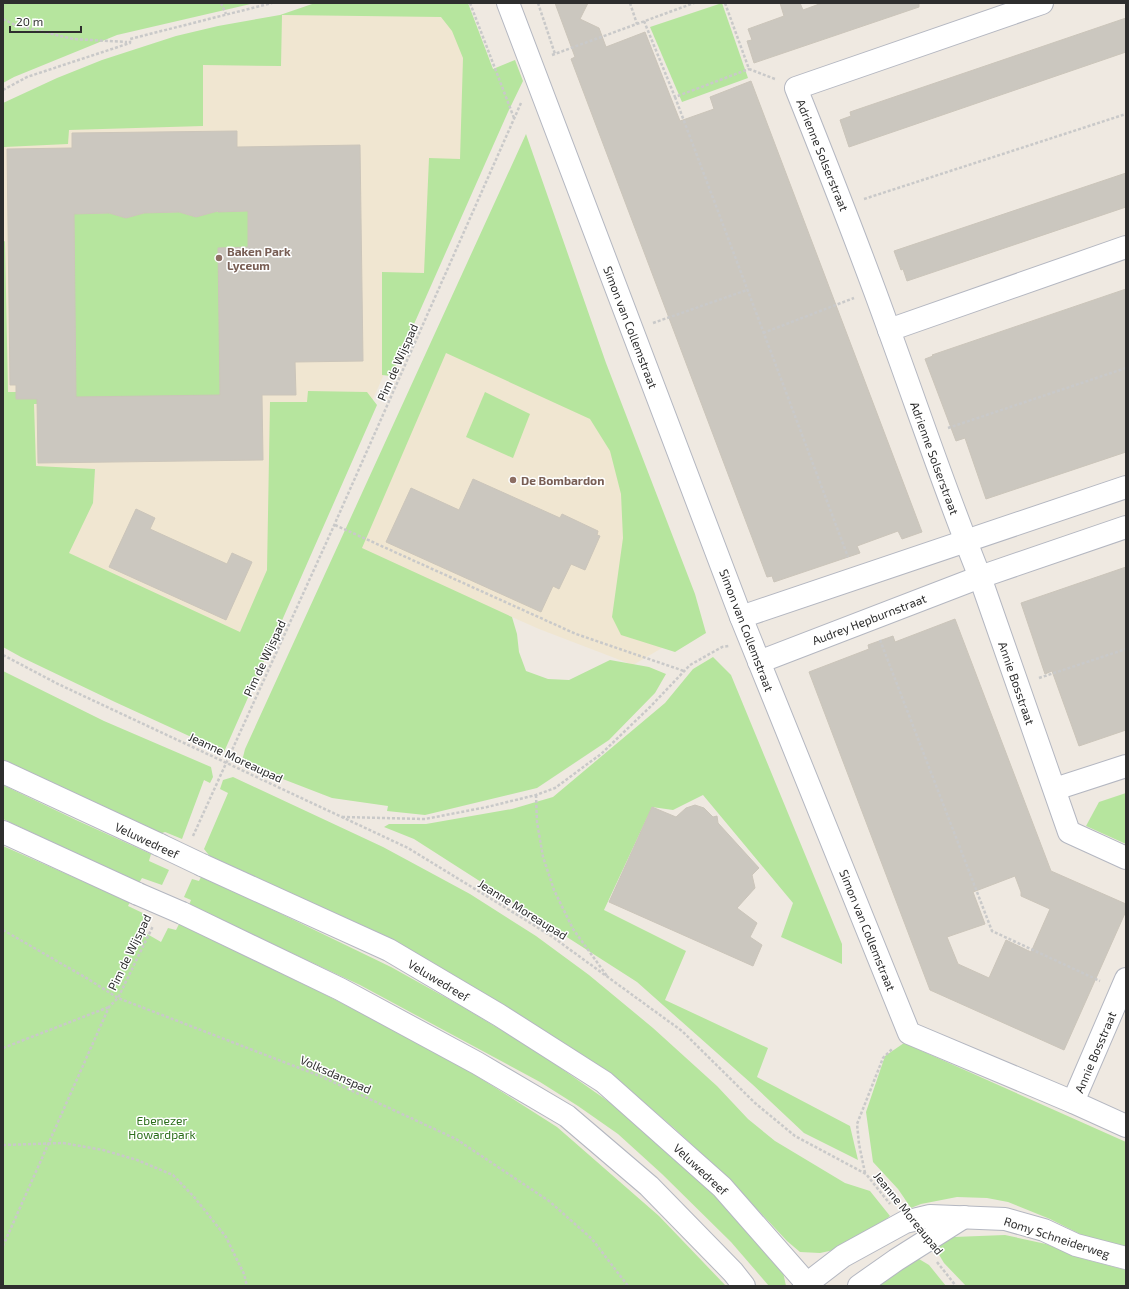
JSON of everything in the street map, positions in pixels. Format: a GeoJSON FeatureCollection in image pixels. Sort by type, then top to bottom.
{"type":"FeatureCollection","features":[{"type":"Feature","properties":{"kind":"street","name":"Simon van Collemstraat"},"geometry":{"type":"LineString","coordinates":[[508,3],[741,617],[909,1033]]}},
{"type":"Feature","properties":{"kind":"street","name":"Adrienne Solserstraat"},"geometry":{"type":"LineString","coordinates":[[965,542],[890,330],[796,88],[1042,3]]}},
{"type":"Feature","properties":{"kind":"street"},"geometry":{"type":"LineString","coordinates":[[890,330],[1126,247]]}},
{"type":"Feature","properties":{"kind":"street"},"geometry":{"type":"LineString","coordinates":[[741,617],[1126,487]]}},
{"type":"Feature","properties":{"kind":"street","name":"Audrey Hepburnstraat"},"geometry":{"type":"LineString","coordinates":[[759,662],[980,577],[1126,527]]}},
{"type":"Feature","properties":{"kind":"street"},"geometry":{"type":"LineString","coordinates":[[965,542],[980,577]]}},
{"type":"Feature","properties":{"kind":"street","name":"Annie Bosstraat"},"geometry":{"type":"LineString","coordinates":[[980,577],[1069,832],[1126,858]]}},
{"type":"Feature","properties":{"kind":"street"},"geometry":{"type":"LineString","coordinates":[[1054,789],[1126,766]]}},
{"type":"Feature","properties":{"kind":"street","name":"Veluwedreef"},"geometry":{"type":"LineString","coordinates":[[3,772],[389,950],[499,1015],[604,1082],[722,1187],[807,1285]]}},
{"type":"Feature","properties":{"kind":"street"},"geometry":{"type":"LineString","coordinates":[[3,832],[182,913],[340,989],[477,1063],[567,1116],[649,1186],[733,1272],[744,1286]]}},
{"type":"Feature","properties":{"kind":"street","name":"Annie Bosstraat"},"geometry":{"type":"LineString","coordinates":[[1073,1102],[1126,979]]}},
{"type":"Feature","properties":{"kind":"street"},"geometry":{"type":"LineString","coordinates":[[909,1033],[1126,1126]]}},
{"type":"Feature","properties":{"kind":"street","name":"Romy Schneiderweg"},"geometry":{"type":"LineString","coordinates":[[807,1285],[843,1256],[905,1222],[930,1216],[1005,1219],[1044,1230],[1076,1245],[1126,1258]]}},
{"type":"Feature","properties":{"kind":"street"},"geometry":{"type":"LineString","coordinates":[[859,1286],[896,1260],[964,1217]]}},
{"type":"Feature","properties":{"kind":"path"},"geometry":{"type":"LineString","coordinates":[[221,3],[226,14]]}},
{"type":"Feature","properties":{"kind":"path"},"geometry":{"type":"LineString","coordinates":[[3,90],[26,78],[130,43],[130,39],[272,3]]}},
{"type":"Feature","properties":{"kind":"path"},"geometry":{"type":"LineString","coordinates":[[470,3],[514,118]]}},
{"type":"Feature","properties":{"kind":"path"},"geometry":{"type":"LineString","coordinates":[[538,3],[555,54]]}},
{"type":"Feature","properties":{"kind":"path"},"geometry":{"type":"LineString","coordinates":[[630,3],[637,24]]}},
{"type":"Feature","properties":{"kind":"path"},"geometry":{"type":"LineString","coordinates":[[532,68],[555,54],[694,3]]}},
{"type":"Feature","properties":{"kind":"path"},"geometry":{"type":"LineString","coordinates":[[725,3],[748,69]]}},
{"type":"Feature","properties":{"kind":"path"},"geometry":{"type":"LineString","coordinates":[[3,19],[15,25],[73,38],[130,43]]}},
{"type":"Feature","properties":{"kind":"path"},"geometry":{"type":"LineString","coordinates":[[644,21],[675,97],[748,69],[796,88]]}},
{"type":"Feature","properties":{"kind":"path","name":"Pim de Wijspad"},"geometry":{"type":"LineString","coordinates":[[192,838],[335,525],[514,118],[532,68]]}},
{"type":"Feature","properties":{"kind":"path"},"geometry":{"type":"LineString","coordinates":[[843,206],[1126,114]]}},
{"type":"Feature","properties":{"kind":"path"},"geometry":{"type":"LineString","coordinates":[[632,330],[747,290]]}},
{"type":"Feature","properties":{"kind":"path"},"geometry":{"type":"LineString","coordinates":[[763,333],[875,290]]}},
{"type":"Feature","properties":{"kind":"path"},"geometry":{"type":"LineString","coordinates":[[927,435],[1126,368]]}},
{"type":"Feature","properties":{"kind":"path"},"geometry":{"type":"LineString","coordinates":[[335,525],[576,634],[684,672]]}},
{"type":"Feature","properties":{"kind":"path"},"geometry":{"type":"LineString","coordinates":[[342,817],[425,819],[487,807],[536,795],[555,788],[601,754],[650,707],[690,665],[722,647],[750,640]]}},
{"type":"Feature","properties":{"kind":"path"},"geometry":{"type":"LineString","coordinates":[[1018,685],[1126,649]]}},
{"type":"Feature","properties":{"kind":"path","name":"Jeanne Moreaupad"},"geometry":{"type":"LineString","coordinates":[[3,655],[58,684],[408,848],[554,938],[682,1031],[755,1103],[795,1136],[866,1174],[905,1222]]}},
{"type":"Feature","properties":{"kind":"path"},"geometry":{"type":"LineString","coordinates":[[536,795],[537,822],[543,857],[554,890],[573,929],[609,978]]}},
{"type":"Feature","properties":{"kind":"path","name":"Pim de Wijspad"},"geometry":{"type":"LineString","coordinates":[[3,1246],[109,1007],[118,998],[155,922]]}},
{"type":"Feature","properties":{"kind":"path","name":"Volksdanspad"},"geometry":{"type":"LineString","coordinates":[[3,930],[118,998],[320,1076],[456,1139],[549,1201],[592,1239],[628,1286]]}},
{"type":"Feature","properties":{"kind":"path"},"geometry":{"type":"LineString","coordinates":[[3,1048],[109,1007]]}},
{"type":"Feature","properties":{"kind":"path"},"geometry":{"type":"LineString","coordinates":[[866,1174],[859,1144],[857,1124],[883,1058],[909,1033]]}},
{"type":"Feature","properties":{"kind":"path"},"geometry":{"type":"LineString","coordinates":[[3,1145],[63,1143],[104,1150],[137,1160],[173,1175],[195,1198],[226,1237],[244,1274],[247,1286]]}},
{"type":"Feature","properties":{"kind":"path","name":"Jeanne Moreaupad"},"geometry":{"type":"LineString","coordinates":[[923,1244],[956,1286]]}},
{"type":"Feature","properties":{"kind":"shaded area","name":"Baken Park Lyceum"},"geometry":{"type":"Polygon","coordinates":[[[334,3],[464,3],[492,128],[378,388],[250,658],[51,570],[3,482],[3,112],[188,36],[334,3]]]}},
{"type":"Feature","properties":{"kind":"shaded area","name":"De Bombardon"},"geometry":{"type":"Polygon","coordinates":[[[448,330],[619,413],[696,628],[633,665],[539,629],[355,548],[448,330]]]}},
{"type":"Feature","properties":{"kind":"green space"},"geometry":{"type":"Polygon","coordinates":[[[3,3],[255,3],[117,35],[14,77],[3,83],[3,3]]]}},
{"type":"Feature","properties":{"kind":"green space"},"geometry":{"type":"Polygon","coordinates":[[[315,3],[468,3],[493,69],[515,60],[523,81],[391,376],[382,375],[382,272],[424,273],[429,158],[460,159],[463,58],[452,31],[441,17],[282,15],[281,66],[203,65],[203,126],[69,130],[68,144],[4,147],[3,186],[3,103],[57,78],[102,60],[176,36],[218,26],[280,15],[315,3]]]}},
{"type":"Feature","properties":{"kind":"green space"},"geometry":{"type":"Polygon","coordinates":[[[722,3],[748,78],[682,102],[650,27],[722,3]]]}},
{"type":"Feature","properties":{"kind":"green space"},"geometry":{"type":"Polygon","coordinates":[[[526,134],[606,363],[695,594],[706,633],[675,652],[621,635],[612,617],[623,538],[621,494],[610,451],[590,419],[446,353],[362,548],[512,617],[517,634],[519,652],[526,671],[548,679],[569,680],[610,660],[649,667],[666,674],[655,693],[609,740],[537,788],[425,815],[387,811],[388,806],[332,798],[275,776],[242,761],[245,749],[526,134]]]}},
{"type":"Feature","properties":{"kind":"green space"},"geometry":{"type":"Polygon","coordinates":[[[248,211],[248,247],[230,399],[34,404],[36,466],[95,469],[93,503],[69,553],[240,632],[267,570],[270,402],[307,402],[308,391],[367,392],[377,405],[224,752],[115,702],[3,647],[3,242],[5,241],[8,392],[49,392],[74,214],[109,213],[126,218],[144,213],[179,212],[196,217],[214,212],[248,211]]]}},
{"type":"Feature","properties":{"kind":"green space"},"geometry":{"type":"Polygon","coordinates":[[[485,392],[530,414],[513,458],[466,437],[485,392]]]}},
{"type":"Feature","properties":{"kind":"green space"},"geometry":{"type":"Polygon","coordinates":[[[713,657],[731,675],[842,944],[842,964],[781,937],[793,903],[703,795],[673,810],[652,807],[604,910],[686,951],[665,1000],[768,1048],[757,1077],[850,1126],[858,1160],[804,1133],[752,1084],[637,982],[414,839],[384,827],[389,824],[426,824],[512,809],[553,797],[665,703],[693,669],[713,657]]]}},
{"type":"Feature","properties":{"kind":"green space"},"geometry":{"type":"Polygon","coordinates":[[[3,671],[104,721],[211,767],[213,777],[210,783],[204,780],[182,839],[165,832],[159,834],[3,762],[3,671]]]}},
{"type":"Feature","properties":{"kind":"green space"},"geometry":{"type":"Polygon","coordinates":[[[233,777],[383,847],[470,894],[536,936],[589,975],[653,1028],[717,1086],[748,1119],[775,1141],[845,1183],[870,1191],[890,1216],[875,1228],[834,1250],[820,1253],[800,1252],[787,1241],[727,1177],[675,1129],[611,1074],[212,859],[204,849],[228,793],[220,789],[223,780],[233,777]]]}},
{"type":"Feature","properties":{"kind":"green space"},"geometry":{"type":"Polygon","coordinates":[[[3,785],[151,854],[149,861],[169,870],[162,885],[142,878],[139,883],[3,819],[3,785]]]}},
{"type":"Feature","properties":{"kind":"green space"},"geometry":{"type":"Polygon","coordinates":[[[1126,793],[1126,844],[1086,826],[1099,802],[1126,793]]]}},
{"type":"Feature","properties":{"kind":"green space","name":"Ebenezer Howardpark"},"geometry":{"type":"Polygon","coordinates":[[[3,846],[130,902],[128,906],[149,916],[142,931],[161,942],[168,928],[176,930],[179,924],[324,994],[458,1064],[557,1127],[659,1216],[726,1286],[3,1286],[3,846]]]}},
{"type":"Feature","properties":{"kind":"green space"},"geometry":{"type":"Polygon","coordinates":[[[201,877],[217,883],[391,967],[535,1050],[622,1111],[675,1157],[718,1199],[771,1256],[783,1272],[786,1286],[769,1286],[731,1242],[662,1174],[618,1134],[578,1106],[540,1082],[360,985],[189,905],[191,900],[184,897],[192,879],[199,881],[201,877]]]}},
{"type":"Feature","properties":{"kind":"green space"},"geometry":{"type":"Polygon","coordinates":[[[904,1043],[1126,1142],[1126,1248],[1088,1238],[1050,1219],[1008,1202],[987,1198],[957,1197],[921,1204],[911,1208],[898,1189],[873,1162],[866,1112],[885,1056],[904,1043]]]}},
{"type":"Feature","properties":{"kind":"green space"},"geometry":{"type":"Polygon","coordinates":[[[1005,1235],[1046,1244],[1084,1259],[1126,1270],[1126,1286],[966,1286],[944,1263],[938,1253],[940,1243],[954,1237],[1005,1235]]]}},
{"type":"Feature","properties":{"kind":"green space"},"geometry":{"type":"Polygon","coordinates":[[[909,1258],[919,1259],[929,1265],[946,1286],[873,1286],[909,1258]]]}},
{"type":"Feature","properties":{"kind":"building"},"geometry":{"type":"Polygon","coordinates":[[[555,3],[588,3],[580,19],[599,28],[606,47],[645,32],[680,121],[714,109],[710,97],[751,81],[922,532],[902,539],[898,531],[857,546],[860,553],[774,582],[772,576],[767,577],[571,59],[575,57],[555,3]]]}},
{"type":"Feature","properties":{"kind":"building"},"geometry":{"type":"Polygon","coordinates":[[[780,3],[800,3],[803,10],[822,3],[919,3],[919,7],[754,63],[747,41],[752,40],[748,29],[784,16],[780,3]]]}},
{"type":"Feature","properties":{"kind":"building"},"geometry":{"type":"Polygon","coordinates":[[[1126,18],[1126,52],[849,147],[840,120],[851,116],[850,112],[1126,18]]]}},
{"type":"Feature","properties":{"kind":"building"},"geometry":{"type":"Polygon","coordinates":[[[237,131],[237,147],[360,145],[363,361],[295,362],[296,395],[262,395],[263,460],[38,463],[37,399],[16,399],[16,385],[10,385],[7,149],[72,148],[72,133],[237,131]],[[248,211],[218,212],[196,217],[179,212],[144,213],[126,218],[109,213],[74,214],[76,397],[220,395],[218,248],[248,247],[248,211]]]}},
{"type":"Feature","properties":{"kind":"building"},"geometry":{"type":"Polygon","coordinates":[[[1126,173],[1126,207],[907,281],[903,269],[901,270],[894,251],[1126,173]]]}},
{"type":"Feature","properties":{"kind":"building"},"geometry":{"type":"Polygon","coordinates":[[[1126,289],[1126,452],[986,499],[965,438],[956,441],[925,359],[933,356],[932,355],[1126,289]]]}},
{"type":"Feature","properties":{"kind":"building"},"geometry":{"type":"Polygon","coordinates":[[[473,479],[560,518],[562,514],[598,531],[597,535],[600,536],[585,570],[571,564],[559,589],[553,586],[541,612],[386,542],[411,488],[459,510],[473,479]]]}},
{"type":"Feature","properties":{"kind":"building"},"geometry":{"type":"Polygon","coordinates":[[[136,509],[155,518],[150,529],[227,564],[232,553],[252,562],[226,620],[109,567],[136,509]]]}},
{"type":"Feature","properties":{"kind":"building"},"geometry":{"type":"Polygon","coordinates":[[[1126,567],[1126,730],[1079,746],[1052,671],[1045,674],[1021,603],[1126,567]]]}},
{"type":"Feature","properties":{"kind":"building"},"geometry":{"type":"Polygon","coordinates":[[[955,619],[1051,871],[1126,904],[1126,911],[1064,1050],[930,990],[809,672],[869,649],[868,645],[893,636],[895,642],[955,619]],[[1015,876],[973,892],[985,924],[947,937],[958,964],[989,978],[1006,940],[1031,952],[1050,909],[1021,896],[1015,876]]]}},
{"type":"Feature","properties":{"kind":"building"},"geometry":{"type":"Polygon","coordinates":[[[695,805],[704,808],[713,817],[717,816],[718,823],[759,868],[752,875],[755,888],[737,908],[757,923],[750,937],[762,945],[753,966],[609,902],[652,807],[676,817],[686,808],[695,805]]]}},
{"type":"Feature","properties":{"kind":"place","name":"Baken Park Lyceum"},"geometry":{"type":"Point","coordinates":[219,258]}},
{"type":"Feature","properties":{"kind":"place","name":"De Bombardon"},"geometry":{"type":"Point","coordinates":[513,480]}}]}
